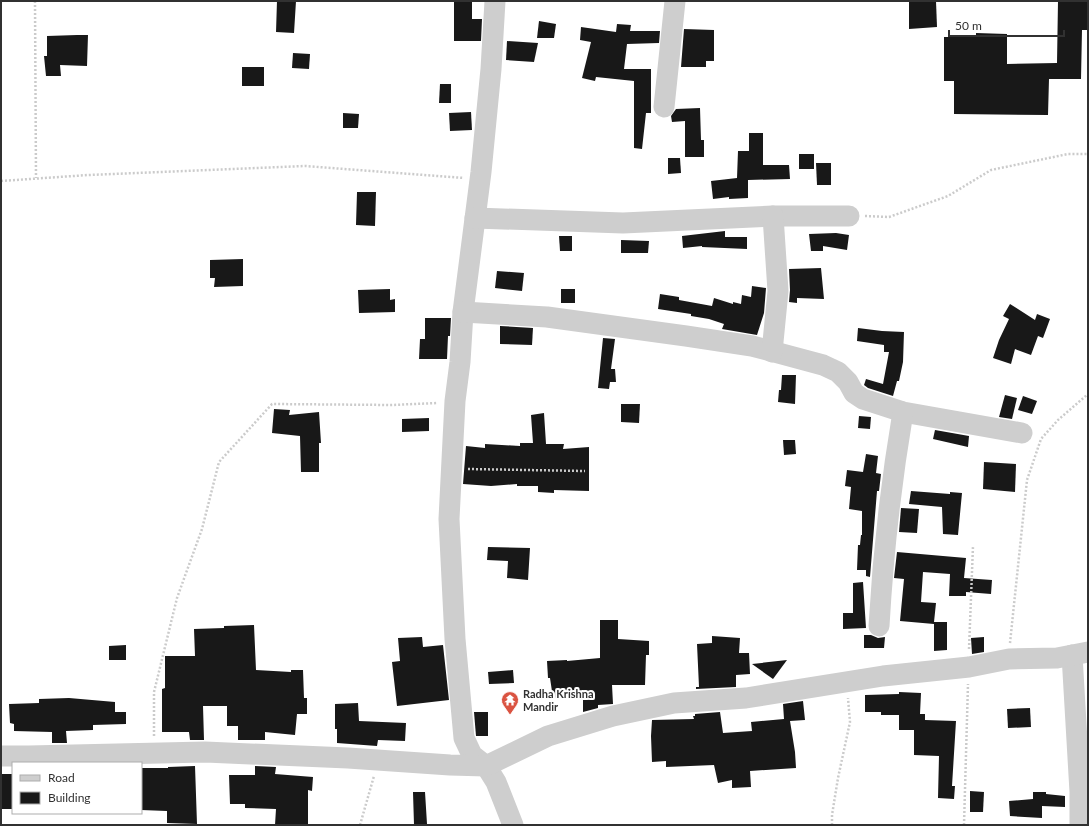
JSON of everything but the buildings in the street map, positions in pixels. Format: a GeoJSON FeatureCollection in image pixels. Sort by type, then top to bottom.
{"type":"FeatureCollection","features":[{"type":"Feature","properties":{"kind":"street"},"geometry":{"type":"LineString","coordinates":[[495,1],[491,69],[481,179],[463,312],[460,362],[455,401],[449,519],[455,639],[464,738],[472,755],[486,766],[496,782],[513,825]]}},
{"type":"Feature","properties":{"kind":"street"},"geometry":{"type":"LineString","coordinates":[[664,107],[676,1]]}},
{"type":"Feature","properties":{"kind":"street"},"geometry":{"type":"LineString","coordinates":[[475,218],[623,223],[773,216],[849,216]]}},
{"type":"Feature","properties":{"kind":"street"},"geometry":{"type":"LineString","coordinates":[[772,352],[778,291],[773,216]]}},
{"type":"Feature","properties":{"kind":"street"},"geometry":{"type":"LineString","coordinates":[[463,312],[547,317],[752,346],[824,365],[838,372],[848,382],[854,392],[863,399],[903,412],[1022,433]]}},
{"type":"Feature","properties":{"kind":"street"},"geometry":{"type":"LineString","coordinates":[[879,626],[883,561],[896,454],[903,412]]}},
{"type":"Feature","properties":{"kind":"street"},"geometry":{"type":"LineString","coordinates":[[1,756],[205,752],[486,766],[548,736],[613,716],[674,703],[746,698],[882,676],[969,667],[1009,659],[1057,658],[1080,654],[1080,825]]}},
{"type":"Feature","properties":{"kind":"path"},"geometry":{"type":"LineString","coordinates":[[35,1],[36,179]]}},
{"type":"Feature","properties":{"kind":"path"},"geometry":{"type":"LineString","coordinates":[[849,216],[889,217],[948,196],[991,170],[1068,154],[1088,154]]}},
{"type":"Feature","properties":{"kind":"path"},"geometry":{"type":"LineString","coordinates":[[1,181],[88,174],[305,166],[481,179]]}},
{"type":"Feature","properties":{"kind":"path"},"geometry":{"type":"LineString","coordinates":[[1009,659],[1027,480],[1041,439],[1058,420],[1088,394]]}},
{"type":"Feature","properties":{"kind":"path"},"geometry":{"type":"LineString","coordinates":[[154,753],[154,692],[177,598],[202,529],[219,462],[272,404],[392,405],[455,401]]}},
{"type":"Feature","properties":{"kind":"path"},"geometry":{"type":"LineString","coordinates":[[451,468],[585,471]]}},
{"type":"Feature","properties":{"kind":"path"},"geometry":{"type":"LineString","coordinates":[[964,825],[973,546]]}},
{"type":"Feature","properties":{"kind":"path"},"geometry":{"type":"LineString","coordinates":[[832,825],[832,814],[838,778],[850,722],[847,682]]}},
{"type":"Feature","properties":{"kind":"path"},"geometry":{"type":"LineString","coordinates":[[360,825],[374,777],[377,760]]}},
{"type":"Feature","properties":{"kind":"place","name":"Radha Krishna Mandir"},"geometry":{"type":"Point","coordinates":[510,715]}}]}
